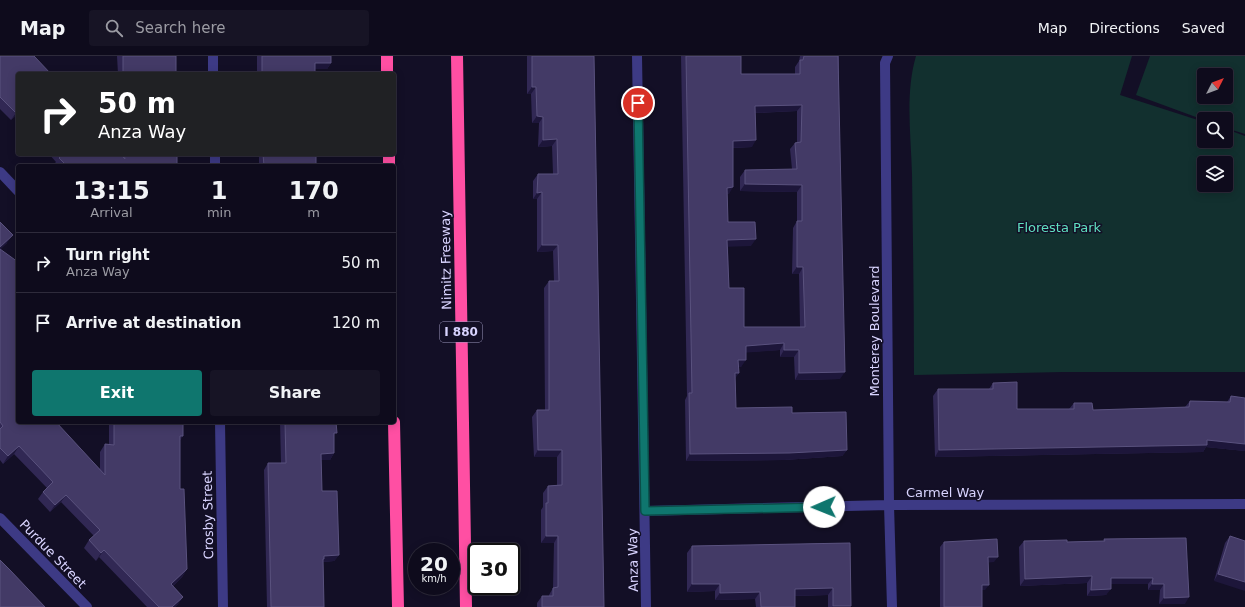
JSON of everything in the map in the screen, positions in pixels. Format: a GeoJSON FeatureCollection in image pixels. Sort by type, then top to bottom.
{"type":"FeatureCollection","features":[{"type":"Feature","properties":{"kind":"highway"},"geometry":{"type":"LineString","coordinates":[[387,56],[388,72]]}},
{"type":"Feature","properties":{"kind":"highway","name":"Nimitz Freeway"},"geometry":{"type":"LineString","coordinates":[[457,56],[466,607]]}},
{"type":"Feature","properties":{"kind":"highway"},"geometry":{"type":"LineString","coordinates":[[394,424],[398,607]]}},
{"type":"Feature","properties":{"kind":"street"},"geometry":{"type":"LineString","coordinates":[[213,56],[213,72]]}},
{"type":"Feature","properties":{"kind":"street","name":"Anza Way"},"geometry":{"type":"LineString","coordinates":[[637,56],[646,607]]}},
{"type":"Feature","properties":{"kind":"street","name":"Monterey Boulevard"},"geometry":{"type":"LineString","coordinates":[[888,56],[885,63],[889,505],[892,607]]}},
{"type":"Feature","properties":{"kind":"street"},"geometry":{"type":"LineString","coordinates":[[0,172],[16,189]]}},
{"type":"Feature","properties":{"kind":"street","name":"Crosby Street"},"geometry":{"type":"LineString","coordinates":[[220,424],[223,607]]}},
{"type":"Feature","properties":{"kind":"street","name":"Carmel Way"},"geometry":{"type":"LineString","coordinates":[[645,511],[889,505],[1245,504]]}},
{"type":"Feature","properties":{"kind":"street","name":"Purdue Street"},"geometry":{"type":"LineString","coordinates":[[0,518],[87,607]]}},
{"type":"Feature","properties":{"kind":"green space","name":"Floresta Park"},"geometry":{"type":"Polygon","coordinates":[[[916,56],[1132,56],[1120,95],[1197,120],[1197,148],[1233,148],[1233,132],[1245,136],[1245,372],[1063,372],[914,375],[910,115],[911,85],[916,56]]]}},
{"type":"Feature","properties":{"kind":"green space"},"geometry":{"type":"Polygon","coordinates":[[[1150,56],[1245,56],[1245,134],[1233,130],[1233,112],[1197,112],[1197,117],[1136,95],[1150,56]]]}},
{"type":"Feature","properties":{"kind":"building"},"geometry":{"type":"Polygon","coordinates":[[[0,56],[34,56],[49,72],[16,72],[16,113],[0,97],[0,56]]]}},
{"type":"Feature","properties":{"kind":"building"},"geometry":{"type":"Polygon","coordinates":[[[123,56],[176,56],[176,72],[123,72],[123,56]]]}},
{"type":"Feature","properties":{"kind":"building"},"geometry":{"type":"Polygon","coordinates":[[[262,56],[331,56],[331,63],[315,63],[315,72],[262,72],[262,56]]]}},
{"type":"Feature","properties":{"kind":"building"},"geometry":{"type":"Polygon","coordinates":[[[532,56],[594,56],[604,607],[542,607],[542,596],[553,596],[553,588],[558,587],[558,536],[546,536],[546,503],[548,503],[548,486],[562,485],[562,450],[538,450],[537,410],[549,410],[549,281],[559,281],[558,245],[542,245],[542,192],[537,193],[538,174],[558,174],[557,139],[543,140],[543,117],[537,116],[536,87],[532,87],[532,56]]]}},
{"type":"Feature","properties":{"kind":"building"},"geometry":{"type":"Polygon","coordinates":[[[686,56],[741,56],[741,74],[800,74],[800,60],[803,60],[804,56],[838,56],[845,372],[799,373],[799,350],[784,350],[784,343],[746,346],[746,360],[738,360],[739,373],[735,373],[736,408],[792,407],[792,413],[846,412],[847,450],[789,453],[690,454],[689,393],[692,393],[686,56]],[[802,105],[755,106],[756,140],[733,141],[733,187],[727,188],[728,222],[755,222],[756,239],[727,240],[729,288],[744,288],[744,327],[805,327],[803,267],[797,267],[797,221],[802,221],[802,185],[745,184],[745,170],[797,169],[795,143],[801,142],[802,105]]]}},
{"type":"Feature","properties":{"kind":"building"},"geometry":{"type":"Polygon","coordinates":[[[61,156],[122,156],[125,159],[124,156],[177,156],[177,164],[65,164],[59,158],[61,156]]]}},
{"type":"Feature","properties":{"kind":"building"},"geometry":{"type":"Polygon","coordinates":[[[263,156],[316,156],[316,164],[264,164],[263,156]]]}},
{"type":"Feature","properties":{"kind":"building"},"geometry":{"type":"Polygon","coordinates":[[[0,222],[13,235],[0,247],[0,222]]]}},
{"type":"Feature","properties":{"kind":"building"},"geometry":{"type":"Polygon","coordinates":[[[0,249],[16,261],[16,424],[58,424],[105,475],[105,444],[114,445],[114,424],[183,424],[183,436],[180,436],[180,489],[184,489],[187,569],[171,584],[183,597],[172,607],[159,607],[104,550],[101,553],[89,540],[100,530],[66,495],[55,505],[43,492],[53,482],[19,446],[8,456],[0,448],[0,429],[3,426],[0,422],[0,249]]]}},
{"type":"Feature","properties":{"kind":"building"},"geometry":{"type":"Polygon","coordinates":[[[1017,382],[1017,409],[1074,409],[1074,403],[1092,403],[1093,410],[1189,407],[1190,401],[1230,402],[1231,396],[1245,398],[1245,444],[1207,440],[1207,445],[939,450],[938,389],[993,389],[993,383],[1017,382]]]}},
{"type":"Feature","properties":{"kind":"building"},"geometry":{"type":"Polygon","coordinates":[[[285,424],[336,424],[337,433],[334,433],[334,453],[321,454],[322,491],[337,491],[339,555],[324,556],[323,559],[324,607],[271,607],[268,463],[286,463],[285,424]]]}},
{"type":"Feature","properties":{"kind":"building"},"geometry":{"type":"Polygon","coordinates":[[[1230,536],[1245,541],[1245,582],[1218,574],[1230,536]]]}},
{"type":"Feature","properties":{"kind":"building"},"geometry":{"type":"Polygon","coordinates":[[[1186,538],[1189,597],[1164,598],[1164,584],[1152,584],[1153,578],[1111,578],[1111,589],[1091,590],[1092,576],[1025,579],[1024,541],[1067,540],[1067,542],[1105,541],[1104,539],[1186,538]]]}},
{"type":"Feature","properties":{"kind":"building"},"geometry":{"type":"Polygon","coordinates":[[[997,539],[998,557],[988,557],[989,585],[982,585],[982,607],[944,607],[944,542],[997,539]]]}},
{"type":"Feature","properties":{"kind":"building"},"geometry":{"type":"Polygon","coordinates":[[[850,543],[851,606],[833,606],[833,588],[795,589],[795,607],[761,607],[760,592],[720,593],[720,584],[692,584],[692,546],[850,543]]]}},
{"type":"Feature","properties":{"kind":"building"},"geometry":{"type":"Polygon","coordinates":[[[0,560],[10,570],[45,607],[0,607],[0,560]]]}},
{"type":"Feature","properties":{"kind":"route"},"geometry":{"type":"LineString","coordinates":[[638,103],[645,511],[824,507]]}}]}
